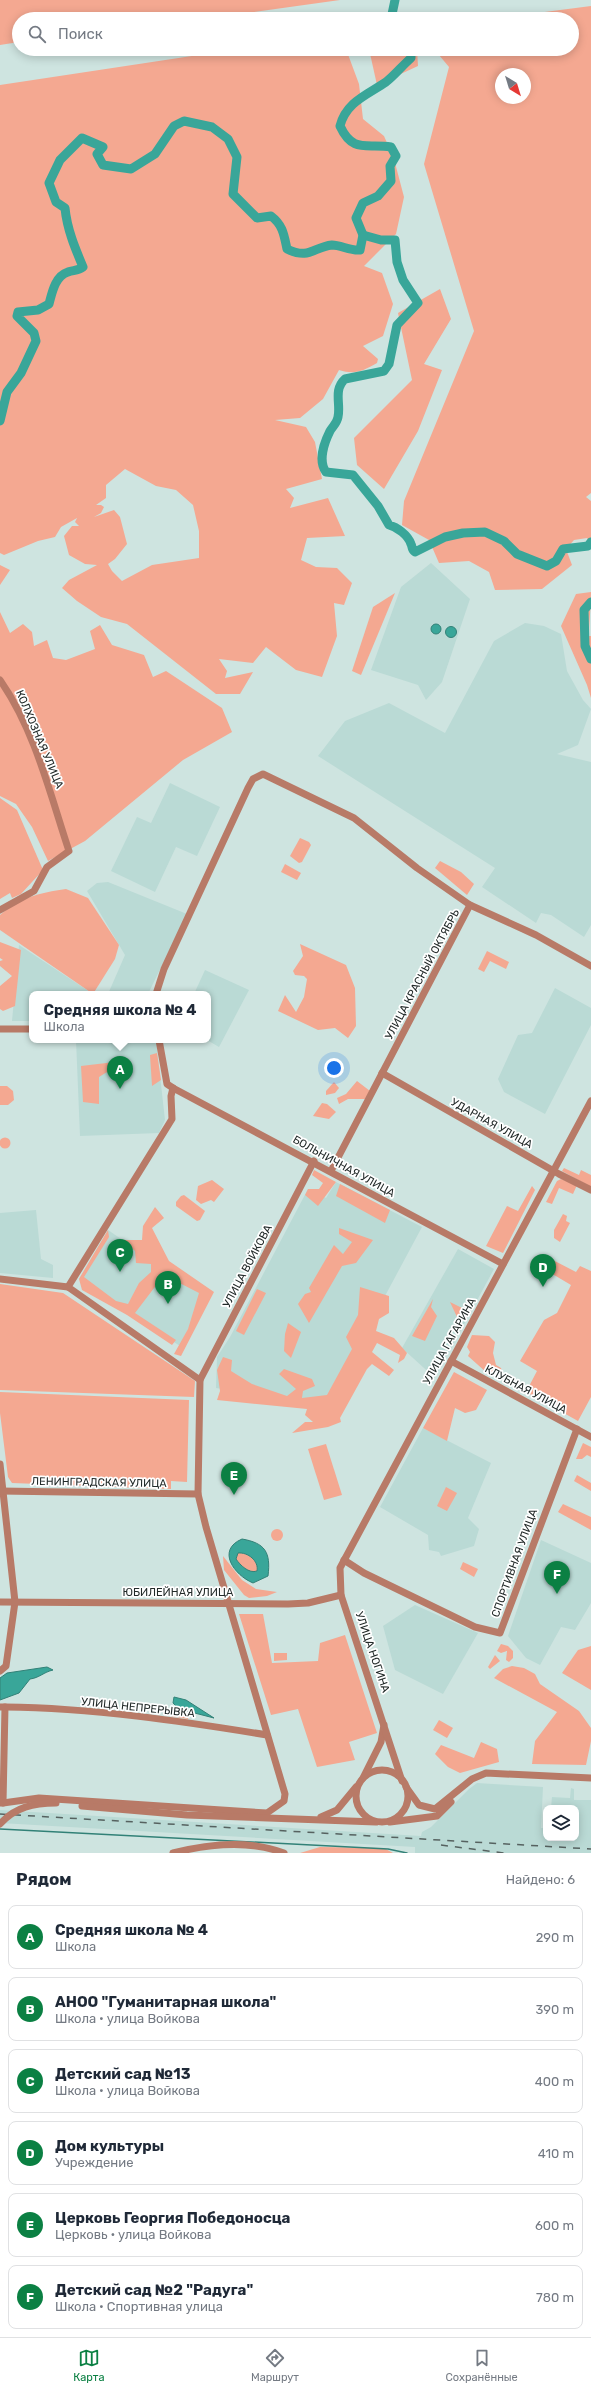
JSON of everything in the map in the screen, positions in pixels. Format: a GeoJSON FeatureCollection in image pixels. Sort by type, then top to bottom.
{"type":"FeatureCollection","features":[{"type":"Feature","properties":{"kind":"street","name":"КОЛХОЗНАЯ УЛИЦА"},"geometry":{"type":"LineString","coordinates":[[0,680],[11,696],[48,782],[69,851],[47,868],[34,891],[0,910]]}},
{"type":"Feature","properties":{"kind":"street","name":"УЛИЦА КРАСНЫЙ ОКТЯБРЬ"},"geometry":{"type":"LineString","coordinates":[[157,991],[164,969],[248,788],[253,779],[263,774],[354,818],[417,868],[470,905],[331,1171]]}},
{"type":"Feature","properties":{"kind":"street"},"geometry":{"type":"LineString","coordinates":[[470,905],[536,935],[591,966]]}},
{"type":"Feature","properties":{"kind":"street"},"geometry":{"type":"LineString","coordinates":[[0,1029],[29,1029]]}},
{"type":"Feature","properties":{"kind":"street"},"geometry":{"type":"LineString","coordinates":[[68,1287],[172,1119],[171,1096],[173,1088],[167,1084],[160,1043]]}},
{"type":"Feature","properties":{"kind":"street","name":"УДАРНАЯ УЛИЦА"},"geometry":{"type":"LineString","coordinates":[[382,1073],[553,1171],[591,1190]]}},
{"type":"Feature","properties":{"kind":"street","name":"БОЛЬНИЧНАЯ УЛИЦА"},"geometry":{"type":"LineString","coordinates":[[173,1088],[504,1264]]}},
{"type":"Feature","properties":{"kind":"street","name":"УЛИЦА ГАГАРИНА"},"geometry":{"type":"LineString","coordinates":[[341,1595],[339,1582],[344,1560],[591,1101]]}},
{"type":"Feature","properties":{"kind":"street","name":"УЛИЦА ВОЙКОВА"},"geometry":{"type":"LineString","coordinates":[[1,1803],[39,1798],[267,1814],[279,1806],[285,1798],[230,1603],[206,1527],[198,1494],[200,1380],[314,1162]]}},
{"type":"Feature","properties":{"kind":"street"},"geometry":{"type":"LineString","coordinates":[[0,1279],[68,1287],[200,1380]]}},
{"type":"Feature","properties":{"kind":"street","name":"КЛУБНАЯ УЛИЦА"},"geometry":{"type":"LineString","coordinates":[[451,1361],[591,1437]]}},
{"type":"Feature","properties":{"kind":"street","name":"СПОРТИВНАЯ УЛИЦА"},"geometry":{"type":"LineString","coordinates":[[344,1560],[364,1573],[475,1627],[500,1633],[577,1429]]}},
{"type":"Feature","properties":{"kind":"street"},"geometry":{"type":"LineString","coordinates":[[0,1464],[15,1602],[6,1666],[0,1671]]}},
{"type":"Feature","properties":{"kind":"street","name":"ЛЕНИНГРАДСКАЯ УЛИЦА"},"geometry":{"type":"LineString","coordinates":[[2,1491],[198,1494]]}},
{"type":"Feature","properties":{"kind":"street","name":"ЮБИЛЕЙНАЯ УЛИЦА"},"geometry":{"type":"LineString","coordinates":[[0,1602],[308,1603],[341,1595]]}},
{"type":"Feature","properties":{"kind":"street","name":"УЛИЦА НОГИНА"},"geometry":{"type":"LineString","coordinates":[[341,1595],[383,1717],[404,1784]]}},
{"type":"Feature","properties":{"kind":"street"},"geometry":{"type":"LineString","coordinates":[[1,1803],[3,1707]]}},
{"type":"Feature","properties":{"kind":"street","name":"УЛИЦА НЕПРЕРЫВКА"},"geometry":{"type":"LineString","coordinates":[[3,1707],[31,1707],[166,1720],[267,1735]]}},
{"type":"Feature","properties":{"kind":"street"},"geometry":{"type":"LineString","coordinates":[[376,1822],[364,1815],[358,1808],[355,1795],[358,1786],[381,1742],[383,1717]]}},
{"type":"Feature","properties":{"kind":"street"},"geometry":{"type":"LineString","coordinates":[[362,1778],[370,1773],[383,1770],[396,1774],[420,1805],[431,1809],[435,1809],[458,1792]]}},
{"type":"Feature","properties":{"kind":"street"},"geometry":{"type":"LineString","coordinates":[[0,1824],[8,1816],[24,1807],[56,1803],[187,1815],[315,1818],[376,1822],[409,1821],[437,1816],[458,1792],[472,1779],[486,1773],[591,1778]]}},
{"type":"Feature","properties":{"kind":"street"},"geometry":{"type":"LineString","coordinates":[[385,1822],[397,1817],[403,1810],[408,1798],[404,1784]]}},
{"type":"Feature","properties":{"kind":"street"},"geometry":{"type":"LineString","coordinates":[[315,1818],[337,1810],[358,1786]]}},
{"type":"Feature","properties":{"kind":"street"},"geometry":{"type":"LineString","coordinates":[[173,1853],[200,1847],[228,1845],[259,1847],[284,1853]]}},
{"type":"Feature","properties":{"kind":"shaded area"},"geometry":{"type":"Polygon","coordinates":[[[0,0],[340,0],[253,12],[12,12],[12,43],[0,45],[0,0]]]}},
{"type":"Feature","properties":{"kind":"shaded area"},"geometry":{"type":"Polygon","coordinates":[[[591,6],[591,493],[586,497],[591,501],[591,545],[587,538],[574,540],[566,549],[572,565],[542,589],[495,590],[489,572],[469,561],[439,563],[429,540],[402,525],[404,501],[474,331],[424,164],[449,67],[440,56],[579,56],[579,12],[545,12],[591,6]]]}},
{"type":"Feature","properties":{"kind":"shaded area"},"geometry":{"type":"Polygon","coordinates":[[[192,56],[349,56],[359,84],[363,119],[384,136],[394,159],[404,197],[396,234],[364,266],[382,273],[393,304],[383,336],[363,346],[378,359],[377,363],[354,372],[339,370],[323,399],[300,418],[275,420],[306,427],[315,442],[322,479],[286,489],[294,498],[290,508],[328,498],[345,536],[307,538],[301,560],[316,567],[337,568],[352,583],[344,605],[334,603],[337,636],[322,677],[296,670],[266,647],[253,663],[219,659],[227,671],[225,678],[253,672],[240,694],[216,694],[127,624],[101,617],[77,601],[62,588],[69,580],[97,565],[85,564],[69,555],[64,536],[72,526],[79,526],[75,522],[77,518],[61,527],[55,537],[38,541],[4,555],[0,553],[0,85],[192,56]],[[125,469],[106,485],[106,498],[96,505],[101,505],[104,507],[101,513],[94,517],[114,510],[120,517],[127,544],[115,559],[108,564],[112,571],[122,581],[152,565],[199,558],[199,531],[193,505],[176,490],[156,486],[125,469]]]}},
{"type":"Feature","properties":{"kind":"shaded area"},"geometry":{"type":"Polygon","coordinates":[[[371,56],[417,56],[418,66],[377,85],[371,56]]]}},
{"type":"Feature","properties":{"kind":"shaded area"},"geometry":{"type":"Polygon","coordinates":[[[440,289],[451,319],[424,364],[442,370],[418,431],[384,489],[357,465],[354,438],[412,380],[398,313],[440,289]]]}},
{"type":"Feature","properties":{"kind":"shaded area"},"geometry":{"type":"Polygon","coordinates":[[[431,563],[470,599],[442,682],[426,700],[418,685],[371,670],[401,587],[431,563]]]}},
{"type":"Feature","properties":{"kind":"shaded area"},"geometry":{"type":"Polygon","coordinates":[[[0,565],[10,570],[0,585],[0,565]]]}},
{"type":"Feature","properties":{"kind":"shaded area"},"geometry":{"type":"Polygon","coordinates":[[[591,592],[589,636],[591,636],[591,698],[587,685],[561,626],[576,594],[591,592]]]}},
{"type":"Feature","properties":{"kind":"shaded area"},"geometry":{"type":"Polygon","coordinates":[[[395,593],[361,675],[352,671],[373,607],[395,593]]]}},
{"type":"Feature","properties":{"kind":"shaded area"},"geometry":{"type":"Polygon","coordinates":[[[0,612],[10,633],[23,624],[32,632],[34,646],[47,640],[53,658],[66,660],[95,649],[90,631],[100,625],[112,645],[144,655],[153,677],[166,671],[222,708],[232,732],[183,760],[85,841],[48,861],[32,827],[16,804],[0,796],[0,612]]]}},
{"type":"Feature","properties":{"kind":"shaded area"},"geometry":{"type":"Polygon","coordinates":[[[525,623],[544,626],[561,634],[567,671],[583,700],[591,709],[578,745],[557,754],[591,762],[591,925],[584,937],[551,915],[541,913],[536,923],[482,887],[495,868],[318,756],[345,721],[389,703],[445,733],[494,641],[525,623]]]}},
{"type":"Feature","properties":{"kind":"shaded area"},"geometry":{"type":"Polygon","coordinates":[[[434,624],[438,624],[440,625],[440,633],[434,634],[431,631],[431,627],[434,624]]]}},
{"type":"Feature","properties":{"kind":"shaded area"},"geometry":{"type":"Polygon","coordinates":[[[449,627],[453,627],[455,628],[455,636],[449,637],[446,634],[446,630],[449,627]]]}},
{"type":"Feature","properties":{"kind":"shaded area"},"geometry":{"type":"Polygon","coordinates":[[[170,783],[220,807],[197,856],[176,847],[155,892],[111,871],[137,817],[151,823],[170,783]]]}},
{"type":"Feature","properties":{"kind":"shaded area"},"geometry":{"type":"Polygon","coordinates":[[[0,798],[17,810],[43,870],[21,894],[12,898],[10,893],[0,899],[0,798]]]}},
{"type":"Feature","properties":{"kind":"shaded area"},"geometry":{"type":"Polygon","coordinates":[[[300,838],[309,842],[311,845],[302,862],[299,863],[290,856],[300,838]]]}},
{"type":"Feature","properties":{"kind":"shaded area"},"geometry":{"type":"Polygon","coordinates":[[[440,861],[461,872],[474,884],[467,895],[435,868],[440,861]]]}},
{"type":"Feature","properties":{"kind":"shaded area"},"geometry":{"type":"Polygon","coordinates":[[[285,864],[301,873],[297,880],[281,872],[285,864]]]}},
{"type":"Feature","properties":{"kind":"shaded area"},"geometry":{"type":"Polygon","coordinates":[[[108,882],[187,914],[149,991],[109,991],[125,955],[87,891],[97,883],[108,882]]]}},
{"type":"Feature","properties":{"kind":"shaded area"},"geometry":{"type":"Polygon","coordinates":[[[66,889],[88,898],[119,945],[115,959],[95,991],[89,991],[0,930],[0,915],[23,900],[47,892],[66,889]]]}},
{"type":"Feature","properties":{"kind":"shaded area"},"geometry":{"type":"Polygon","coordinates":[[[0,942],[21,950],[15,1006],[3,1011],[0,1009],[0,986],[12,976],[0,966],[0,961],[3,960],[0,958],[0,942]]]}},
{"type":"Feature","properties":{"kind":"shaded area"},"geometry":{"type":"Polygon","coordinates":[[[300,944],[346,965],[355,988],[356,1026],[348,1038],[335,1028],[318,1030],[278,1011],[285,995],[296,1012],[304,997],[307,979],[304,976],[295,975],[293,971],[303,956],[300,944]]]}},
{"type":"Feature","properties":{"kind":"shaded area"},"geometry":{"type":"Polygon","coordinates":[[[19,945],[88,991],[29,991],[29,1021],[12,1021],[19,945]]]}},
{"type":"Feature","properties":{"kind":"shaded area"},"geometry":{"type":"Polygon","coordinates":[[[487,951],[509,962],[506,969],[490,961],[484,972],[478,969],[487,951]]]}},
{"type":"Feature","properties":{"kind":"shaded area"},"geometry":{"type":"Polygon","coordinates":[[[205,970],[249,990],[219,1047],[211,1042],[211,991],[195,991],[205,970]]]}},
{"type":"Feature","properties":{"kind":"shaded area"},"geometry":{"type":"Polygon","coordinates":[[[555,988],[591,1008],[591,1025],[545,1114],[504,1092],[498,1079],[518,1035],[532,1033],[555,988]]]}},
{"type":"Feature","properties":{"kind":"shaded area"},"geometry":{"type":"Polygon","coordinates":[[[76,1043],[156,1043],[165,1120],[159,1133],[80,1136],[76,1043]]]}},
{"type":"Feature","properties":{"kind":"shaded area"},"geometry":{"type":"Polygon","coordinates":[[[157,1053],[161,1080],[152,1086],[150,1055],[157,1053]]]}},
{"type":"Feature","properties":{"kind":"shaded area"},"geometry":{"type":"Polygon","coordinates":[[[123,1061],[126,1072],[119,1077],[107,1072],[99,1077],[99,1104],[83,1102],[81,1066],[123,1061]]]}},
{"type":"Feature","properties":{"kind":"shaded area"},"geometry":{"type":"Polygon","coordinates":[[[357,1081],[370,1091],[365,1099],[348,1099],[339,1104],[337,1098],[346,1094],[357,1081]]]}},
{"type":"Feature","properties":{"kind":"shaded area"},"geometry":{"type":"Polygon","coordinates":[[[334,1082],[339,1088],[335,1093],[326,1095],[326,1091],[334,1082]]]}},
{"type":"Feature","properties":{"kind":"shaded area"},"geometry":{"type":"Polygon","coordinates":[[[0,1086],[7,1086],[13,1091],[14,1100],[8,1105],[0,1105],[0,1086]]]}},
{"type":"Feature","properties":{"kind":"shaded area"},"geometry":{"type":"Polygon","coordinates":[[[322,1103],[327,1104],[336,1112],[329,1119],[313,1116],[322,1103]]]}},
{"type":"Feature","properties":{"kind":"shaded area"},"geometry":{"type":"Polygon","coordinates":[[[3,1138],[7,1138],[9,1139],[9,1147],[3,1148],[0,1145],[0,1141],[3,1138]]]}},
{"type":"Feature","properties":{"kind":"shaded area"},"geometry":{"type":"Polygon","coordinates":[[[564,1168],[579,1175],[581,1170],[591,1175],[591,1187],[562,1171],[564,1168]]]}},
{"type":"Feature","properties":{"kind":"shaded area"},"geometry":{"type":"Polygon","coordinates":[[[314,1170],[336,1182],[318,1206],[305,1195],[308,1189],[319,1189],[323,1183],[312,1175],[314,1170]]]}},
{"type":"Feature","properties":{"kind":"shaded area"},"geometry":{"type":"Polygon","coordinates":[[[561,1179],[577,1185],[573,1194],[559,1188],[552,1204],[546,1202],[557,1181],[561,1179]]]}},
{"type":"Feature","properties":{"kind":"shaded area"},"geometry":{"type":"Polygon","coordinates":[[[212,1180],[224,1189],[214,1202],[211,1200],[201,1204],[196,1200],[198,1186],[212,1180]]]}},
{"type":"Feature","properties":{"kind":"shaded area"},"geometry":{"type":"Polygon","coordinates":[[[336,1182],[422,1227],[326,1406],[216,1388],[217,1357],[230,1337],[308,1189],[326,1198],[336,1182]]]}},
{"type":"Feature","properties":{"kind":"shaded area"},"geometry":{"type":"Polygon","coordinates":[[[340,1184],[390,1210],[385,1223],[336,1196],[340,1184]]]}},
{"type":"Feature","properties":{"kind":"shaded area"},"geometry":{"type":"Polygon","coordinates":[[[532,1186],[535,1190],[503,1253],[486,1246],[507,1206],[518,1211],[532,1186]]]}},
{"type":"Feature","properties":{"kind":"shaded area"},"geometry":{"type":"Polygon","coordinates":[[[184,1195],[205,1211],[200,1220],[197,1221],[176,1206],[176,1202],[181,1196],[184,1195]]]}},
{"type":"Feature","properties":{"kind":"shaded area"},"geometry":{"type":"Polygon","coordinates":[[[155,1207],[164,1218],[152,1228],[169,1261],[214,1292],[181,1356],[174,1354],[188,1329],[199,1293],[164,1275],[135,1313],[176,1340],[172,1345],[127,1315],[82,1290],[79,1279],[108,1230],[109,1237],[84,1277],[116,1301],[128,1304],[139,1283],[151,1272],[151,1264],[136,1263],[135,1251],[123,1240],[142,1240],[143,1226],[155,1207]]]}},
{"type":"Feature","properties":{"kind":"shaded area"},"geometry":{"type":"Polygon","coordinates":[[[36,1210],[41,1259],[53,1265],[53,1278],[0,1273],[0,1213],[36,1210]]]}},
{"type":"Feature","properties":{"kind":"shaded area"},"geometry":{"type":"Polygon","coordinates":[[[563,1214],[567,1216],[566,1221],[570,1223],[560,1242],[554,1238],[554,1230],[563,1214]]]}},
{"type":"Feature","properties":{"kind":"shaded area"},"geometry":{"type":"Polygon","coordinates":[[[339,1228],[373,1240],[356,1263],[342,1266],[309,1323],[298,1304],[305,1294],[311,1292],[309,1288],[334,1245],[343,1254],[352,1242],[339,1234],[339,1228]]]}},
{"type":"Feature","properties":{"kind":"shaded area"},"geometry":{"type":"Polygon","coordinates":[[[108,1230],[204,1296],[180,1346],[79,1279],[108,1230]]]}},
{"type":"Feature","properties":{"kind":"shaded area"},"geometry":{"type":"Polygon","coordinates":[[[458,1249],[494,1269],[435,1378],[402,1348],[458,1249]]]}},
{"type":"Feature","properties":{"kind":"shaded area"},"geometry":{"type":"Polygon","coordinates":[[[549,1258],[576,1272],[580,1266],[591,1271],[591,1397],[578,1421],[526,1392],[537,1371],[520,1361],[544,1320],[557,1313],[571,1285],[544,1269],[549,1258]]]}},
{"type":"Feature","properties":{"kind":"shaded area"},"geometry":{"type":"Polygon","coordinates":[[[0,1284],[63,1293],[195,1381],[194,1397],[0,1390],[0,1284]]]}},
{"type":"Feature","properties":{"kind":"shaded area"},"geometry":{"type":"Polygon","coordinates":[[[360,1287],[389,1296],[389,1313],[379,1319],[376,1331],[394,1338],[407,1353],[404,1359],[398,1363],[400,1355],[377,1343],[372,1352],[394,1370],[389,1376],[372,1364],[367,1369],[340,1418],[341,1422],[328,1427],[292,1433],[305,1422],[313,1422],[305,1415],[307,1409],[217,1400],[220,1391],[217,1370],[223,1357],[232,1360],[231,1371],[252,1384],[287,1396],[296,1389],[279,1374],[284,1369],[312,1379],[315,1386],[303,1391],[302,1398],[327,1395],[352,1349],[346,1337],[358,1315],[360,1287]]]}},
{"type":"Feature","properties":{"kind":"shaded area"},"geometry":{"type":"Polygon","coordinates":[[[257,1289],[266,1293],[244,1335],[236,1331],[257,1289]]]}},
{"type":"Feature","properties":{"kind":"shaded area"},"geometry":{"type":"Polygon","coordinates":[[[433,1299],[431,1307],[437,1316],[425,1341],[412,1336],[433,1299]]]}},
{"type":"Feature","properties":{"kind":"shaded area"},"geometry":{"type":"Polygon","coordinates":[[[450,1302],[464,1309],[461,1316],[457,1317],[450,1302]]]}},
{"type":"Feature","properties":{"kind":"shaded area"},"geometry":{"type":"Polygon","coordinates":[[[288,1323],[301,1332],[291,1358],[284,1351],[285,1334],[288,1323]]]}},
{"type":"Feature","properties":{"kind":"shaded area"},"geometry":{"type":"Polygon","coordinates":[[[472,1335],[489,1336],[495,1342],[493,1353],[496,1365],[501,1368],[503,1375],[498,1378],[487,1373],[468,1356],[470,1352],[467,1347],[472,1335]]]}},
{"type":"Feature","properties":{"kind":"shaded area"},"geometry":{"type":"Polygon","coordinates":[[[454,1372],[487,1390],[476,1410],[465,1413],[455,1408],[447,1441],[423,1428],[454,1372]]]}},
{"type":"Feature","properties":{"kind":"shaded area"},"geometry":{"type":"Polygon","coordinates":[[[0,1392],[189,1400],[187,1482],[171,1481],[171,1489],[12,1483],[8,1477],[0,1413],[0,1392]]]}},
{"type":"Feature","properties":{"kind":"shaded area"},"geometry":{"type":"Polygon","coordinates":[[[423,1428],[491,1463],[468,1518],[479,1529],[474,1546],[441,1556],[439,1552],[429,1550],[428,1535],[380,1507],[423,1428]]]}},
{"type":"Feature","properties":{"kind":"shaded area"},"geometry":{"type":"Polygon","coordinates":[[[583,1443],[591,1447],[591,1457],[587,1455],[582,1459],[576,1459],[583,1443]]]}},
{"type":"Feature","properties":{"kind":"shaded area"},"geometry":{"type":"Polygon","coordinates":[[[326,1444],[342,1495],[324,1500],[308,1449],[326,1444]]]}},
{"type":"Feature","properties":{"kind":"shaded area"},"geometry":{"type":"Polygon","coordinates":[[[577,1475],[591,1483],[591,1491],[574,1481],[577,1475]]]}},
{"type":"Feature","properties":{"kind":"shaded area"},"geometry":{"type":"Polygon","coordinates":[[[446,1487],[457,1493],[447,1511],[437,1506],[446,1487]]]}},
{"type":"Feature","properties":{"kind":"shaded area"},"geometry":{"type":"Polygon","coordinates":[[[563,1504],[591,1517],[591,1530],[558,1512],[563,1504]]]}},
{"type":"Feature","properties":{"kind":"shaded area"},"geometry":{"type":"Polygon","coordinates":[[[275,1529],[279,1529],[283,1535],[279,1541],[275,1541],[271,1537],[271,1533],[275,1529]]]}},
{"type":"Feature","properties":{"kind":"shaded area"},"geometry":{"type":"Polygon","coordinates":[[[242,1539],[261,1546],[267,1555],[269,1568],[268,1576],[253,1583],[240,1574],[234,1568],[229,1556],[230,1549],[234,1544],[242,1539]],[[238,1553],[236,1559],[248,1570],[254,1572],[257,1571],[255,1561],[242,1553],[238,1553]]]}},
{"type":"Feature","properties":{"kind":"shaded area"},"geometry":{"type":"Polygon","coordinates":[[[541,1540],[591,1563],[591,1603],[575,1630],[561,1627],[540,1665],[526,1658],[508,1636],[541,1540]]]}},
{"type":"Feature","properties":{"kind":"shaded area"},"geometry":{"type":"Polygon","coordinates":[[[238,1553],[245,1554],[252,1558],[255,1561],[257,1571],[254,1572],[248,1570],[242,1566],[236,1559],[238,1553]]]}},
{"type":"Feature","properties":{"kind":"shaded area"},"geometry":{"type":"Polygon","coordinates":[[[223,1556],[242,1580],[256,1589],[277,1592],[267,1596],[249,1598],[244,1595],[224,1570],[223,1556]]]}},
{"type":"Feature","properties":{"kind":"shaded area"},"geometry":{"type":"Polygon","coordinates":[[[463,1562],[478,1569],[474,1577],[460,1569],[463,1562]]]}},
{"type":"Feature","properties":{"kind":"shaded area"},"geometry":{"type":"Polygon","coordinates":[[[415,1605],[478,1633],[443,1694],[395,1670],[383,1626],[415,1605]]]}},
{"type":"Feature","properties":{"kind":"shaded area"},"geometry":{"type":"Polygon","coordinates":[[[239,1614],[263,1614],[272,1663],[318,1661],[320,1643],[345,1635],[377,1733],[349,1742],[355,1760],[317,1767],[298,1709],[271,1715],[239,1614]]]}},
{"type":"Feature","properties":{"kind":"shaded area"},"geometry":{"type":"Polygon","coordinates":[[[501,1644],[508,1646],[513,1651],[513,1658],[509,1662],[506,1660],[507,1651],[501,1653],[497,1651],[501,1644]]]}},
{"type":"Feature","properties":{"kind":"shaded area"},"geometry":{"type":"Polygon","coordinates":[[[591,1646],[591,1690],[562,1673],[578,1650],[591,1646]]]}},
{"type":"Feature","properties":{"kind":"shaded area"},"geometry":{"type":"Polygon","coordinates":[[[274,1653],[287,1653],[287,1660],[274,1661],[274,1653]]]}},
{"type":"Feature","properties":{"kind":"shaded area"},"geometry":{"type":"Polygon","coordinates":[[[495,1655],[500,1661],[490,1669],[488,1667],[495,1655]]]}},
{"type":"Feature","properties":{"kind":"shaded area"},"geometry":{"type":"Polygon","coordinates":[[[512,1666],[524,1668],[535,1674],[540,1684],[579,1711],[591,1728],[591,1741],[586,1765],[532,1764],[535,1741],[557,1712],[494,1678],[503,1669],[512,1666]]]}},
{"type":"Feature","properties":{"kind":"shaded area"},"geometry":{"type":"Polygon","coordinates":[[[47,1667],[53,1670],[30,1679],[19,1693],[0,1700],[0,1678],[7,1673],[47,1667]]]}},
{"type":"Feature","properties":{"kind":"shaded area"},"geometry":{"type":"Polygon","coordinates":[[[174,1697],[186,1700],[214,1718],[179,1709],[173,1703],[174,1697]]]}},
{"type":"Feature","properties":{"kind":"shaded area"},"geometry":{"type":"Polygon","coordinates":[[[171,1711],[189,1714],[188,1719],[170,1716],[171,1711]]]}},
{"type":"Feature","properties":{"kind":"shaded area"},"geometry":{"type":"Polygon","coordinates":[[[439,1720],[453,1728],[447,1738],[433,1730],[439,1720]]]}},
{"type":"Feature","properties":{"kind":"shaded area"},"geometry":{"type":"Polygon","coordinates":[[[481,1742],[497,1749],[499,1762],[460,1773],[448,1767],[435,1754],[441,1745],[474,1758],[481,1742]]]}},
{"type":"Feature","properties":{"kind":"shaded area"},"geometry":{"type":"Polygon","coordinates":[[[477,1783],[543,1787],[541,1828],[543,1828],[543,1841],[579,1841],[579,1805],[551,1805],[552,1797],[570,1798],[571,1788],[574,1789],[574,1800],[591,1800],[591,1853],[415,1853],[415,1847],[0,1823],[0,1810],[421,1836],[422,1832],[431,1827],[477,1783]]]}},
{"type":"Feature","properties":{"kind":"shaded area"},"geometry":{"type":"Polygon","coordinates":[[[320,1847],[384,1848],[393,1853],[300,1853],[320,1847]]]}},
{"type":"Feature","properties":{"kind":"waterway"},"geometry":{"type":"LineString","coordinates":[[392,12],[395,0]]}},
{"type":"Feature","properties":{"kind":"waterway"},"geometry":{"type":"LineString","coordinates":[[0,421],[7,392],[21,373],[36,341],[34,333],[17,316],[18,312],[38,310],[49,304],[55,285],[60,277],[68,272],[83,267],[69,231],[65,208],[56,202],[49,183],[60,160],[82,138],[103,147],[97,154],[103,165],[131,169],[155,154],[174,126],[184,121],[212,127],[228,139],[237,157],[233,194],[257,218],[271,216],[275,219],[282,231],[287,249],[295,252],[306,253],[332,245],[353,250],[360,250],[363,235],[356,218],[363,203],[378,196],[391,181],[390,166],[396,156],[391,147],[361,146],[350,141],[340,126],[343,118],[352,105],[386,82],[411,58],[411,56]]}},
{"type":"Feature","properties":{"kind":"waterway"},"geometry":{"type":"LineString","coordinates":[[363,235],[381,240],[395,240],[397,262],[403,280],[418,303],[397,325],[389,364],[384,371],[345,379],[341,383],[338,392],[339,412],[336,423],[330,431],[324,446],[322,457],[322,463],[326,472],[353,475],[378,506],[389,525],[405,535],[410,541],[415,552],[445,537],[463,533],[485,532],[504,541],[517,554],[547,566],[556,561],[563,549],[588,546],[591,542]]}},
{"type":"Feature","properties":{"kind":"waterway"},"geometry":{"type":"LineString","coordinates":[[591,602],[584,610],[585,646],[591,659]]}},
{"type":"Feature","properties":{"kind":"waterway"},"geometry":{"type":"LineString","coordinates":[[0,1829],[388,1849],[407,1853]]}},
{"type":"Feature","properties":{"kind":"railway"},"geometry":{"type":"LineString","coordinates":[[0,1814],[591,1849]]}},
{"type":"Feature","properties":{"kind":"railway"},"geometry":{"type":"LineString","coordinates":[[441,1845],[504,1853]]}},
{"type":"Feature","properties":{"kind":"place","name":"Средняя школа № 4"},"geometry":{"type":"Point","coordinates":[120,1089]}},
{"type":"Feature","properties":{"kind":"place","name":"Детский сад №13"},"geometry":{"type":"Point","coordinates":[120,1272]}},
{"type":"Feature","properties":{"kind":"place","name":"Дом культуры"},"geometry":{"type":"Point","coordinates":[543,1287]}},
{"type":"Feature","properties":{"kind":"place","name":"АНОО \"Гуманитарная школа\""},"geometry":{"type":"Point","coordinates":[168,1304]}},
{"type":"Feature","properties":{"kind":"place","name":"Церковь Георгия Победоносца"},"geometry":{"type":"Point","coordinates":[234,1495]}},
{"type":"Feature","properties":{"kind":"place","name":"Детский сад №2 \"Радуга\""},"geometry":{"type":"Point","coordinates":[557,1594]}}]}
